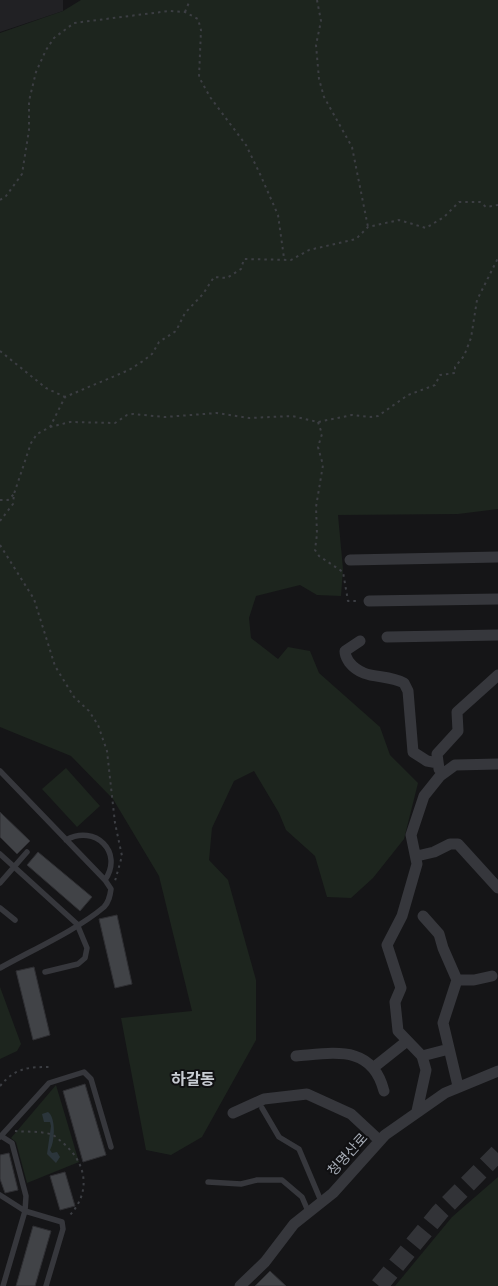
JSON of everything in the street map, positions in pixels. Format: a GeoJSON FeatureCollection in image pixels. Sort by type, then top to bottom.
{"type":"FeatureCollection","features":[{"type":"Feature","properties":{"kind":"street"},"geometry":{"type":"LineString","coordinates":[[350,560],[498,557]]}},
{"type":"Feature","properties":{"kind":"street"},"geometry":{"type":"LineString","coordinates":[[369,601],[498,599]]}},
{"type":"Feature","properties":{"kind":"street"},"geometry":{"type":"LineString","coordinates":[[387,637],[498,635]]}},
{"type":"Feature","properties":{"kind":"street"},"geometry":{"type":"LineString","coordinates":[[360,641],[345,651],[345,656],[354,668],[370,676],[404,683],[408,691],[414,752],[427,761],[438,764]]}},
{"type":"Feature","properties":{"kind":"street"},"geometry":{"type":"LineString","coordinates":[[440,776],[437,754],[458,731],[457,712],[498,675]]}},
{"type":"Feature","properties":{"kind":"street"},"geometry":{"type":"LineString","coordinates":[[417,1111],[425,1076],[422,1056],[398,1030],[395,1002],[401,988],[387,945],[402,916],[417,864],[417,856],[411,835],[424,796],[440,776],[455,765],[498,765]]}},
{"type":"Feature","properties":{"kind":"street"},"geometry":{"type":"LineString","coordinates":[[417,856],[434,852],[450,844],[458,844],[498,888]]}},
{"type":"Feature","properties":{"kind":"street"},"geometry":{"type":"LineString","coordinates":[[424,916],[439,934],[457,980],[443,1023],[458,1086]]}},
{"type":"Feature","properties":{"kind":"street"},"geometry":{"type":"LineString","coordinates":[[457,980],[474,980],[492,976]]}},
{"type":"Feature","properties":{"kind":"street"},"geometry":{"type":"LineString","coordinates":[[373,1068],[407,1041]]}},
{"type":"Feature","properties":{"kind":"street"},"geometry":{"type":"LineString","coordinates":[[422,1056],[449,1049]]}},
{"type":"Feature","properties":{"kind":"street"},"geometry":{"type":"LineString","coordinates":[[296,1056],[350,1054],[363,1060],[373,1068],[380,1078],[384,1091]]}},
{"type":"Feature","properties":{"kind":"street","name":"청명산로"},"geometry":{"type":"LineString","coordinates":[[240,1286],[256,1272],[294,1224],[333,1193],[379,1140],[417,1111],[458,1086],[498,1071]]}},
{"type":"Feature","properties":{"kind":"street"},"geometry":{"type":"LineString","coordinates":[[233,1113],[264,1099],[307,1094],[351,1114],[379,1140]]}},
{"type":"Feature","properties":{"kind":"lane"},"geometry":{"type":"LineString","coordinates":[[0,771],[105,880],[111,889],[110,898],[105,906],[0,968]]}},
{"type":"Feature","properties":{"kind":"lane"},"geometry":{"type":"LineString","coordinates":[[66,840],[80,834],[90,835],[100,840],[110,854],[112,863],[105,880]]}},
{"type":"Feature","properties":{"kind":"lane"},"geometry":{"type":"LineString","coordinates":[[0,883],[27,852]]}},
{"type":"Feature","properties":{"kind":"lane"},"geometry":{"type":"LineString","coordinates":[[0,854],[77,924],[87,948],[85,958],[78,964],[45,972]]}},
{"type":"Feature","properties":{"kind":"lane"},"geometry":{"type":"LineString","coordinates":[[0,908],[15,920]]}},
{"type":"Feature","properties":{"kind":"lane"},"geometry":{"type":"LineString","coordinates":[[3,1286],[25,1211],[26,1196],[12,1143],[1,1136],[49,1083],[84,1072],[91,1079],[111,1147]]}},
{"type":"Feature","properties":{"kind":"lane"},"geometry":{"type":"LineString","coordinates":[[262,1108],[279,1138],[299,1150],[321,1201]]}},
{"type":"Feature","properties":{"kind":"lane"},"geometry":{"type":"LineString","coordinates":[[208,1182],[241,1184],[257,1180],[282,1180],[302,1197],[308,1211]]}},
{"type":"Feature","properties":{"kind":"lane"},"geometry":{"type":"LineString","coordinates":[[0,1195],[25,1211],[62,1222],[63,1229],[46,1286]]}},
{"type":"Feature","properties":{"kind":"path"},"geometry":{"type":"LineString","coordinates":[[185,12],[190,0]]}},
{"type":"Feature","properties":{"kind":"path"},"geometry":{"type":"LineString","coordinates":[[318,0],[321,21],[316,45],[319,79],[324,97],[352,147],[368,227]]}},
{"type":"Feature","properties":{"kind":"path"},"geometry":{"type":"LineString","coordinates":[[0,200],[6,196],[22,174],[30,101],[36,72],[54,38],[74,23],[169,11],[185,12],[198,19],[201,30],[199,77],[210,97],[236,131],[260,174],[278,215],[284,259]]}},
{"type":"Feature","properties":{"kind":"path"},"geometry":{"type":"LineString","coordinates":[[50,427],[65,397],[129,370],[143,361],[152,354],[159,342],[176,331],[186,313],[203,294],[214,277],[227,278],[241,269],[244,259],[291,260],[309,250],[356,239],[368,227],[399,220],[426,228],[444,217],[459,202],[480,202],[486,207],[498,205]]}},
{"type":"Feature","properties":{"kind":"path"},"geometry":{"type":"LineString","coordinates":[[0,521],[13,504],[14,494],[31,442],[37,434],[50,427],[70,422],[115,423],[127,415],[133,414],[165,417],[217,414],[249,418],[292,416],[318,422],[352,415],[378,416],[408,395],[435,385],[440,375],[455,373],[455,366],[464,356],[471,338],[477,300],[498,258]]}},
{"type":"Feature","properties":{"kind":"path"},"geometry":{"type":"LineString","coordinates":[[0,351],[46,388],[65,397]]}},
{"type":"Feature","properties":{"kind":"path"},"geometry":{"type":"LineString","coordinates":[[318,422],[322,434],[318,447],[323,465],[316,507],[318,534],[315,550],[319,556],[343,572],[348,600],[369,601]]}},
{"type":"Feature","properties":{"kind":"path"},"geometry":{"type":"LineString","coordinates":[[0,500],[8,500],[14,494]]}},
{"type":"Feature","properties":{"kind":"path"},"geometry":{"type":"LineString","coordinates":[[0,545],[34,600],[55,666],[74,697],[89,712],[98,725],[107,750],[115,824],[122,856],[119,874],[111,889]]}},
{"type":"Feature","properties":{"kind":"path"},"geometry":{"type":"LineString","coordinates":[[0,1086],[10,1074],[28,1067],[52,1067]]}},
{"type":"Feature","properties":{"kind":"path"},"geometry":{"type":"LineString","coordinates":[[6,1130],[52,1134],[69,1148],[79,1162],[85,1180],[84,1191],[81,1201],[62,1222]]}},
{"type":"Feature","properties":{"kind":"shaded area"},"geometry":{"type":"Polygon","coordinates":[[[0,0],[63,0],[63,11],[0,32],[0,0]]]}},
{"type":"Feature","properties":{"kind":"shaded area"},"geometry":{"type":"Polygon","coordinates":[[[81,0],[498,0],[498,509],[458,514],[338,515],[343,569],[341,596],[317,595],[300,585],[256,596],[249,618],[251,638],[278,659],[288,647],[310,651],[319,673],[380,727],[390,755],[418,783],[404,839],[373,878],[351,898],[327,897],[315,856],[286,830],[279,813],[254,771],[234,781],[212,828],[209,860],[228,880],[256,980],[256,1040],[202,1137],[171,1155],[146,1150],[121,1018],[192,1011],[159,876],[113,799],[71,756],[0,727],[0,33],[63,11],[81,0]]]}},
{"type":"Feature","properties":{"kind":"shaded area"},"geometry":{"type":"Polygon","coordinates":[[[66,768],[100,806],[77,827],[42,789],[66,768]]]}},
{"type":"Feature","properties":{"kind":"shaded area"},"geometry":{"type":"Polygon","coordinates":[[[0,987],[21,1044],[17,1051],[0,1059],[0,987]]]}},
{"type":"Feature","properties":{"kind":"shaded area"},"geometry":{"type":"Polygon","coordinates":[[[56,1085],[79,1162],[27,1183],[16,1142],[11,1138],[56,1085]]]}},
{"type":"Feature","properties":{"kind":"shaded area"},"geometry":{"type":"Polygon","coordinates":[[[48,1112],[51,1115],[54,1130],[50,1150],[52,1153],[57,1152],[60,1157],[56,1163],[47,1154],[51,1126],[50,1122],[44,1122],[42,1114],[48,1112]]]}},
{"type":"Feature","properties":{"kind":"shaded area"},"geometry":{"type":"Polygon","coordinates":[[[498,1177],[498,1286],[395,1286],[452,1217],[498,1177]]]}},
{"type":"Feature","properties":{"kind":"building"},"geometry":{"type":"Polygon","coordinates":[[[0,812],[30,841],[17,854],[0,837],[0,812]]]}},
{"type":"Feature","properties":{"kind":"building"},"geometry":{"type":"Polygon","coordinates":[[[38,852],[92,897],[80,911],[27,865],[38,852]]]}},
{"type":"Feature","properties":{"kind":"building"},"geometry":{"type":"Polygon","coordinates":[[[117,915],[132,984],[115,988],[99,919],[117,915]]]}},
{"type":"Feature","properties":{"kind":"building"},"geometry":{"type":"Polygon","coordinates":[[[34,967],[50,1035],[33,1040],[16,971],[34,967]]]}},
{"type":"Feature","properties":{"kind":"building"},"geometry":{"type":"Polygon","coordinates":[[[85,1084],[106,1155],[83,1162],[63,1091],[85,1084]]]}},
{"type":"Feature","properties":{"kind":"building"},"geometry":{"type":"Polygon","coordinates":[[[9,1153],[18,1190],[5,1193],[0,1179],[0,1155],[9,1153]]]}},
{"type":"Feature","properties":{"kind":"building"},"geometry":{"type":"Polygon","coordinates":[[[65,1172],[75,1206],[60,1210],[50,1176],[65,1172]]]}},
{"type":"Feature","properties":{"kind":"building"},"geometry":{"type":"Polygon","coordinates":[[[33,1226],[51,1231],[35,1286],[16,1286],[33,1226]]]}},
{"type":"Feature","properties":{"kind":"building"},"geometry":{"type":"Polygon","coordinates":[[[270,1271],[286,1286],[255,1286],[270,1271]]]}},
{"type":"Feature","properties":{"kind":"tunnel"},"geometry":{"type":"LineString","coordinates":[[379,1286],[440,1212],[498,1153]]}},
{"type":"Feature","properties":{"kind":"district","name":"하갈동"},"geometry":{"type":"Point","coordinates":[193,1078]}}]}
